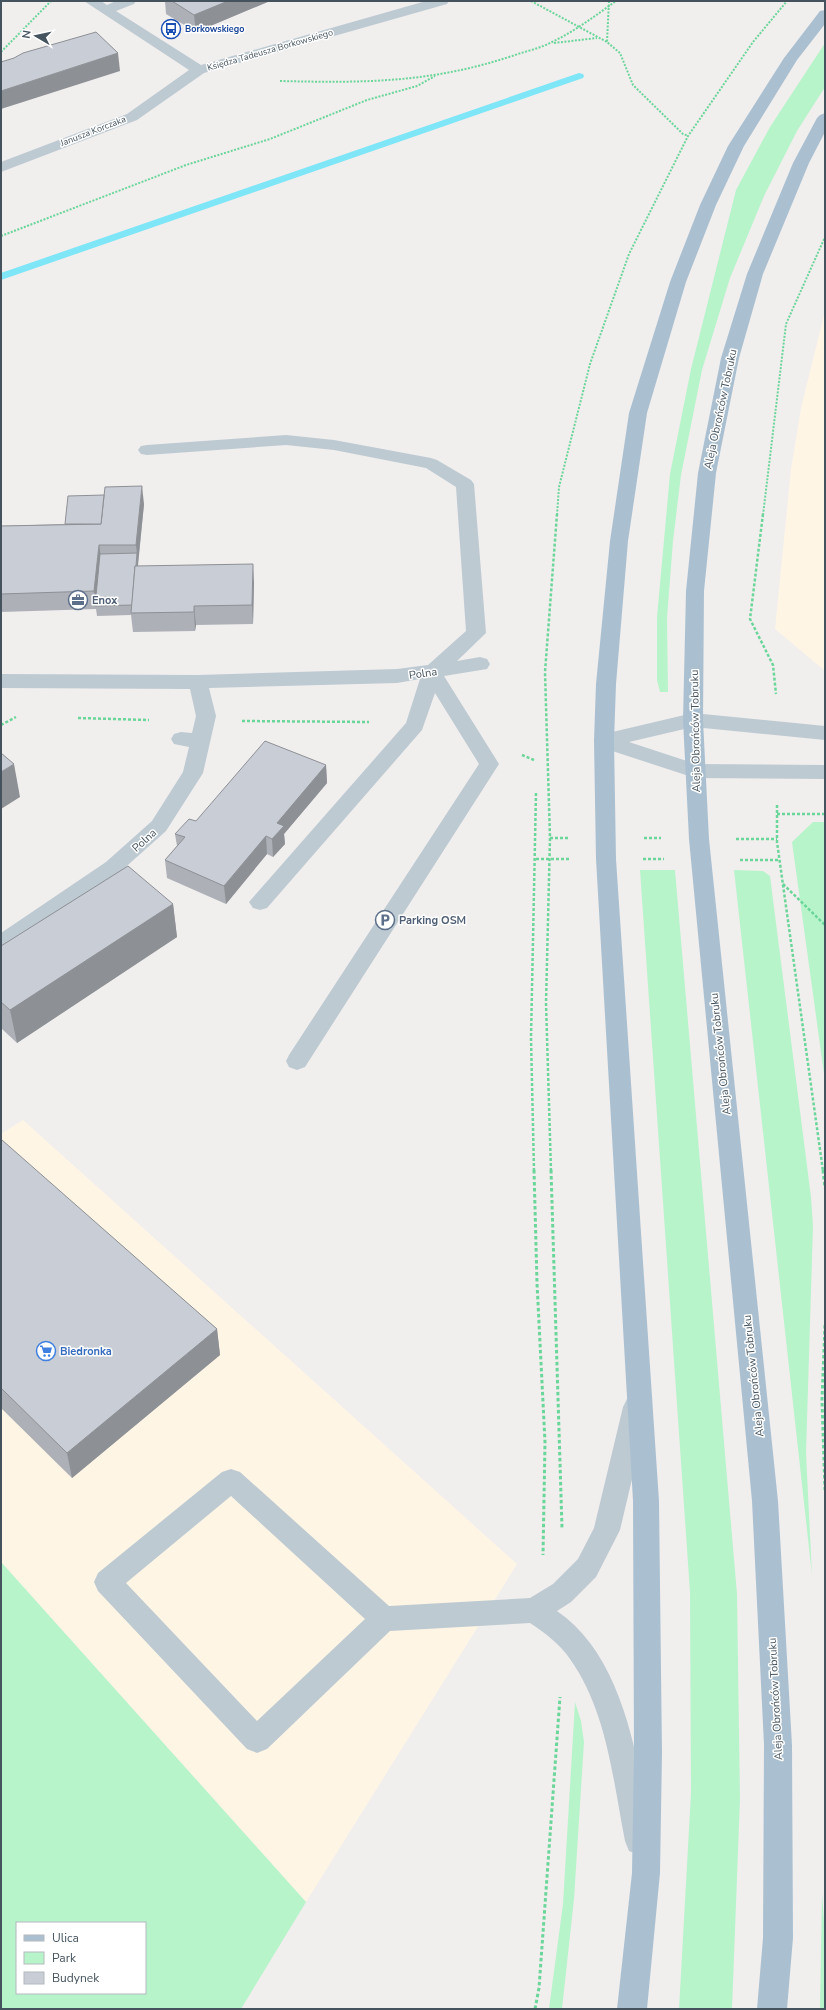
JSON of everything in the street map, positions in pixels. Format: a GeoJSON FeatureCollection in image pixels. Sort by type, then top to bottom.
{"type":"FeatureCollection","features":[{"type":"Feature","properties":{"kind":"main road"},"geometry":{"type":"LineString","coordinates":[[632,2009],[646,1873],[648,1753],[646,1501],[608,907],[604,741],[606,684],[620,541],[638,413],[678,282],[708,205],[736,146],[791,58],[825,14]]}},
{"type":"Feature","properties":{"kind":"main road","name":"Aleja Obrońców Tobruku"},"geometry":{"type":"LineString","coordinates":[[772,2009],[778,1938],[778,1745],[765,1501],[701,873],[693,720],[695,591],[706,473],[730,358],[754,274],[801,162],[825,118]]}},
{"type":"Feature","properties":{"kind":"street","name":"Księdza Tadeusza Borkowskiego"},"geometry":{"type":"LineString","coordinates":[[91,1],[199,70],[442,1]]}},
{"type":"Feature","properties":{"kind":"street"},"geometry":{"type":"LineString","coordinates":[[106,10],[129,1]]}},
{"type":"Feature","properties":{"kind":"street","name":"Janusza Korczaka"},"geometry":{"type":"LineString","coordinates":[[1,167],[132,117],[199,70]]}},
{"type":"Feature","properties":{"kind":"street"},"geometry":{"type":"LineString","coordinates":[[147,450],[286,440],[300,441],[334,445],[430,464],[465,484],[476,633],[432,672],[415,725],[260,902]]}},
{"type":"Feature","properties":{"kind":"street","name":"Polna"},"geometry":{"type":"LineString","coordinates":[[1,681],[198,682],[397,676],[480,664]]}},
{"type":"Feature","properties":{"kind":"street"},"geometry":{"type":"LineString","coordinates":[[297,1061],[489,764],[470,737],[432,672]]}},
{"type":"Feature","properties":{"kind":"street","name":"Polna"},"geometry":{"type":"LineString","coordinates":[[1,944],[113,867],[159,826],[193,773],[206,716],[198,682]]}},
{"type":"Feature","properties":{"kind":"street"},"geometry":{"type":"LineString","coordinates":[[604,741],[693,720],[825,733]]}},
{"type":"Feature","properties":{"kind":"street"},"geometry":{"type":"LineString","coordinates":[[180,739],[201,741]]}},
{"type":"Feature","properties":{"kind":"street"},"geometry":{"type":"LineString","coordinates":[[604,741],[695,771],[825,772]]}},
{"type":"Feature","properties":{"kind":"street"},"geometry":{"type":"LineString","coordinates":[[384,1619],[231,1480],[107,1582],[256,1740],[384,1619],[534,1610],[562,1593],[587,1568],[607,1530],[640,1392]]}},
{"type":"Feature","properties":{"kind":"street"},"geometry":{"type":"LineString","coordinates":[[534,1610],[562,1630],[588,1661],[611,1712],[646,1873]]}},
{"type":"Feature","properties":{"kind":"path"},"geometry":{"type":"LineString","coordinates":[[1,52],[51,1]]}},
{"type":"Feature","properties":{"kind":"path"},"geometry":{"type":"LineString","coordinates":[[531,1],[580,27],[597,38],[607,42],[620,53],[633,85],[683,134],[688,136]]}},
{"type":"Feature","properties":{"kind":"path"},"geometry":{"type":"LineString","coordinates":[[607,42],[609,1]]}},
{"type":"Feature","properties":{"kind":"path"},"geometry":{"type":"LineString","coordinates":[[277,81],[356,83],[435,76],[483,66],[551,43],[580,27],[616,1]]}},
{"type":"Feature","properties":{"kind":"path"},"geometry":{"type":"LineString","coordinates":[[551,43],[597,38]]}},
{"type":"Feature","properties":{"kind":"path"},"geometry":{"type":"LineString","coordinates":[[1,236],[186,165],[270,139],[367,100],[417,86],[435,76]]}},
{"type":"Feature","properties":{"kind":"path"},"geometry":{"type":"LineString","coordinates":[[776,699],[772,665],[750,619],[786,324],[825,237]]}},
{"type":"Feature","properties":{"kind":"path"},"geometry":{"type":"LineString","coordinates":[[8,717],[23,717]]}},
{"type":"Feature","properties":{"kind":"path"},"geometry":{"type":"LineString","coordinates":[[1,725],[16,717]]}},
{"type":"Feature","properties":{"kind":"path"},"geometry":{"type":"LineString","coordinates":[[71,718],[204,721],[397,722],[415,725]]}},
{"type":"Feature","properties":{"kind":"path"},"geometry":{"type":"LineString","coordinates":[[470,737],[534,760]]}},
{"type":"Feature","properties":{"kind":"path"},"geometry":{"type":"LineString","coordinates":[[536,792],[536,859],[531,1038],[537,1283],[545,1442],[543,1558]]}},
{"type":"Feature","properties":{"kind":"path"},"geometry":{"type":"LineString","coordinates":[[550,792],[550,859],[546,1009],[562,1529]]}},
{"type":"Feature","properties":{"kind":"path"},"geometry":{"type":"LineString","coordinates":[[777,802],[777,839],[825,1188]]}},
{"type":"Feature","properties":{"kind":"path"},"geometry":{"type":"LineString","coordinates":[[777,814],[825,814]]}},
{"type":"Feature","properties":{"kind":"path"},"geometry":{"type":"LineString","coordinates":[[550,838],[573,838]]}},
{"type":"Feature","properties":{"kind":"path"},"geometry":{"type":"LineString","coordinates":[[640,838],[662,838]]}},
{"type":"Feature","properties":{"kind":"path"},"geometry":{"type":"LineString","coordinates":[[732,839],[777,839]]}},
{"type":"Feature","properties":{"kind":"path"},"geometry":{"type":"LineString","coordinates":[[536,859],[576,860]]}},
{"type":"Feature","properties":{"kind":"path"},"geometry":{"type":"LineString","coordinates":[[640,859],[670,860]]}},
{"type":"Feature","properties":{"kind":"path"},"geometry":{"type":"LineString","coordinates":[[736,860],[780,860]]}},
{"type":"Feature","properties":{"kind":"path"},"geometry":{"type":"LineString","coordinates":[[783,884],[825,925]]}},
{"type":"Feature","properties":{"kind":"path"},"geometry":{"type":"LineString","coordinates":[[825,1325],[822,1413],[825,1490]]}},
{"type":"Feature","properties":{"kind":"path"},"geometry":{"type":"LineString","coordinates":[[535,2009],[539,1988],[560,1694]]}},
{"type":"Feature","properties":{"kind":"shaded area"},"geometry":{"type":"Polygon","coordinates":[[[825,311],[825,671],[775,629],[791,469],[801,408],[825,311]]]}},
{"type":"Feature","properties":{"kind":"shaded area","name":"Biedronka"},"geometry":{"type":"Polygon","coordinates":[[[23,1120],[517,1564],[306,1902],[1,1562],[1,1134],[23,1120]]]}},
{"type":"Feature","properties":{"kind":"green space"},"geometry":{"type":"Polygon","coordinates":[[[825,43],[825,87],[797,131],[764,196],[730,278],[702,370],[681,475],[673,541],[667,618],[668,692],[660,692],[657,680],[657,617],[670,474],[691,369],[736,190],[770,127],[825,43]]]}},
{"type":"Feature","properties":{"kind":"green space"},"geometry":{"type":"Polygon","coordinates":[[[813,822],[825,822],[825,1081],[792,842],[813,822]]]}},
{"type":"Feature","properties":{"kind":"green space"},"geometry":{"type":"Polygon","coordinates":[[[640,870],[675,870],[737,1594],[740,1799],[732,2009],[679,2009],[691,1793],[690,1592],[640,870]]]}},
{"type":"Feature","properties":{"kind":"green space"},"geometry":{"type":"Polygon","coordinates":[[[734,870],[763,871],[770,876],[811,1197],[813,1226],[806,1453],[812,1575],[734,870]]]}},
{"type":"Feature","properties":{"kind":"green space"},"geometry":{"type":"Polygon","coordinates":[[[1,1562],[306,1902],[241,2009],[1,2009],[1,1562]]]}},
{"type":"Feature","properties":{"kind":"green space"},"geometry":{"type":"Polygon","coordinates":[[[575,1702],[581,1721],[584,1742],[574,1899],[562,2009],[549,2009],[563,1904],[575,1702]]]}},
{"type":"Feature","properties":{"kind":"green space"},"geometry":{"type":"Polygon","coordinates":[[[822,1893],[825,1936],[825,2009],[820,2009],[822,1893]]]}},
{"type":"Feature","properties":{"kind":"building"},"geometry":{"type":"Polygon","coordinates":[[[172,1],[228,1],[194,15],[172,1]]]}},
{"type":"Feature","properties":{"kind":"building"},"geometry":{"type":"Polygon","coordinates":[[[96,32],[118,53],[1,91],[1,62],[14,58],[23,53],[96,32]]]}},
{"type":"Feature","properties":{"kind":"building"},"geometry":{"type":"Polygon","coordinates":[[[142,486],[136,545],[99,545],[94,591],[1,594],[1,526],[101,524],[105,487],[142,486]]]}},
{"type":"Feature","properties":{"kind":"building"},"geometry":{"type":"Polygon","coordinates":[[[104,495],[101,524],[65,524],[68,496],[104,495]]]}},
{"type":"Feature","properties":{"kind":"building"},"geometry":{"type":"Polygon","coordinates":[[[137,553],[132,605],[95,606],[100,554],[137,553]]]}},
{"type":"Feature","properties":{"kind":"building"},"geometry":{"type":"Polygon","coordinates":[[[253,564],[252,605],[194,606],[194,612],[131,613],[135,566],[253,564]]]}},
{"type":"Feature","properties":{"kind":"building"},"geometry":{"type":"Polygon","coordinates":[[[265,741],[326,765],[277,823],[284,826],[272,839],[266,836],[224,886],[165,860],[185,837],[175,834],[189,819],[196,821],[265,741]]]}},
{"type":"Feature","properties":{"kind":"building"},"geometry":{"type":"Polygon","coordinates":[[[1,753],[14,764],[1,772],[1,753]]]}},
{"type":"Feature","properties":{"kind":"building"},"geometry":{"type":"Polygon","coordinates":[[[128,866],[173,904],[10,1010],[1,1002],[1,946],[128,866]]]}},
{"type":"Feature","properties":{"kind":"building"},"geometry":{"type":"Polygon","coordinates":[[[2,1140],[217,1329],[67,1453],[1,1388],[2,1140]]]}},
{"type":"Feature","properties":{"kind":"waterway"},"geometry":{"type":"LineString","coordinates":[[1,277],[579,76]]}},
{"type":"Feature","properties":{"kind":"place","name":"Borkowskiego"},"geometry":{"type":"Point","coordinates":[171,29]}},
{"type":"Feature","properties":{"kind":"place","name":"Enox"},"geometry":{"type":"Point","coordinates":[78,600]}},
{"type":"Feature","properties":{"kind":"place","name":"Parking OSM"},"geometry":{"type":"Point","coordinates":[385,920]}},
{"type":"Feature","properties":{"kind":"place","name":"Biedronka"},"geometry":{"type":"Point","coordinates":[46,1351]}}]}
